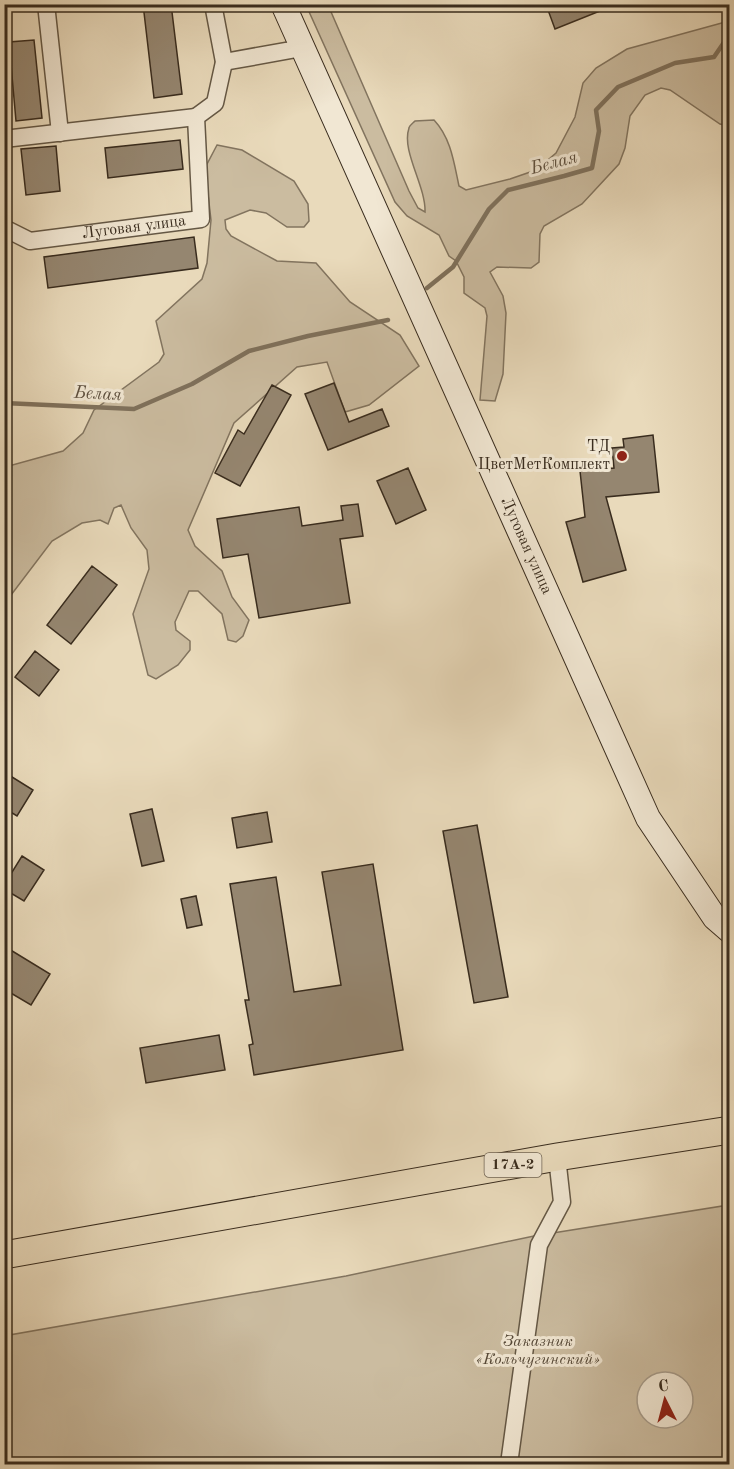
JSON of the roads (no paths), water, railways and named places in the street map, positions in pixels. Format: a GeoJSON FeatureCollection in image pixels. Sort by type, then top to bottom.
{"type":"FeatureCollection","features":[{"type":"Feature","properties":{"kind":"main road","name":"17А-2"},"geometry":{"type":"LineString","coordinates":[[4,1255],[557,1157],[729,1130]]}},
{"type":"Feature","properties":{"kind":"street"},"geometry":{"type":"LineString","coordinates":[[46,4],[60,133]]}},
{"type":"Feature","properties":{"kind":"street"},"geometry":{"type":"LineString","coordinates":[[4,138],[196,117],[215,103],[224,62],[213,4]]}},
{"type":"Feature","properties":{"kind":"street","name":"Луговая улица"},"geometry":{"type":"LineString","coordinates":[[283,4],[648,818],[715,918],[729,931]]}},
{"type":"Feature","properties":{"kind":"street"},"geometry":{"type":"LineString","coordinates":[[224,62],[302,48]]}},
{"type":"Feature","properties":{"kind":"street","name":"Луговая улица"},"geometry":{"type":"LineString","coordinates":[[4,228],[30,241],[201,219],[196,117]]}},
{"type":"Feature","properties":{"kind":"street"},"geometry":{"type":"LineString","coordinates":[[509,1464],[539,1245],[562,1202],[557,1157]]}},
{"type":"Feature","properties":{"kind":"waterway","name":"Белая"},"geometry":{"type":"LineString","coordinates":[[427,288],[453,267],[489,209],[508,190],[592,168],[599,131],[596,110],[618,87],[675,63],[714,57],[730,37]]}},
{"type":"Feature","properties":{"kind":"waterway","name":"Белая"},"geometry":{"type":"LineString","coordinates":[[4,403],[134,409],[192,384],[249,351],[388,320]]}},
{"type":"Feature","properties":{"kind":"place","name":"ТД ЦветМетКомплект"},"geometry":{"type":"Point","coordinates":[622,456]}},
{"type":"Feature","properties":{"kind":"park label","name":"Заказник «Кольчугинский»"},"geometry":{"type":"Point","coordinates":[538,1351]}}]}
